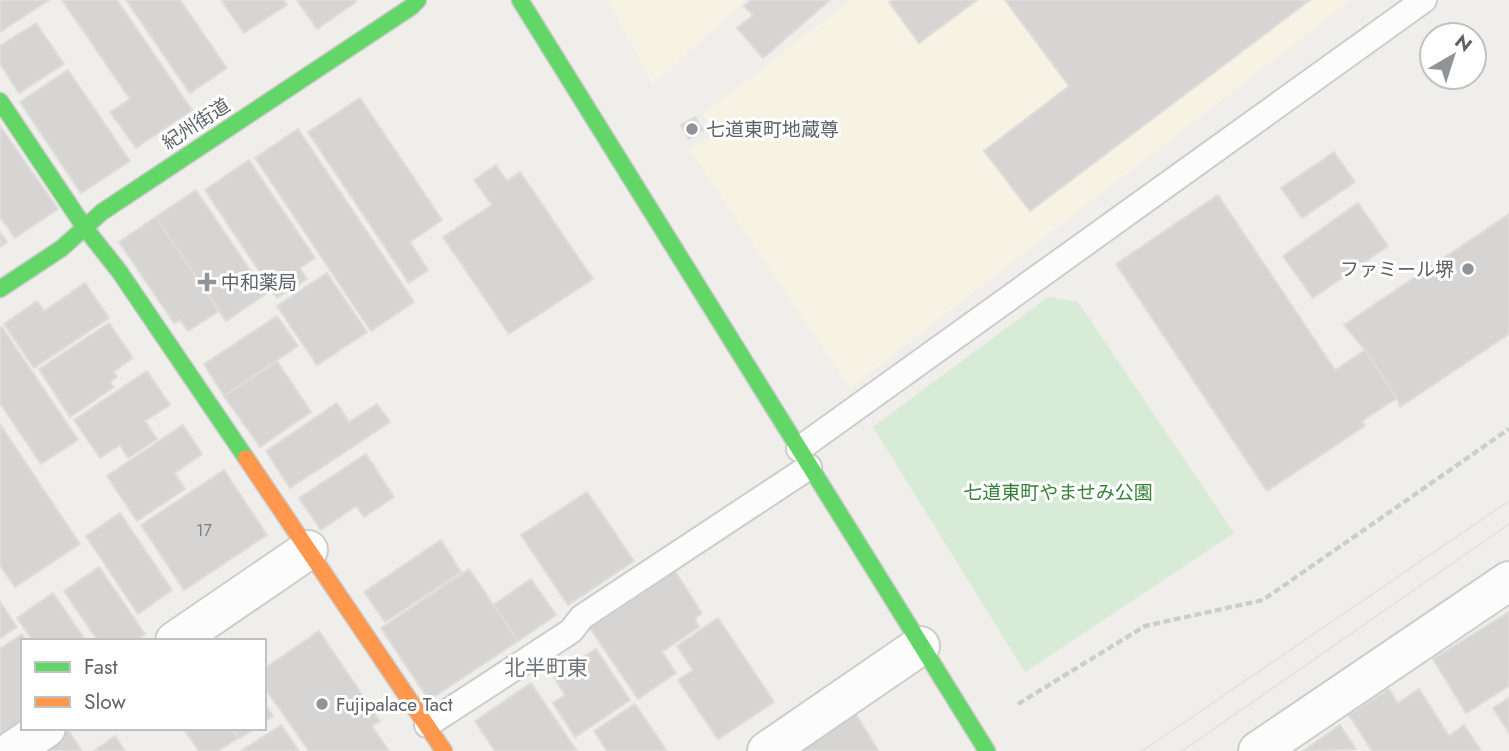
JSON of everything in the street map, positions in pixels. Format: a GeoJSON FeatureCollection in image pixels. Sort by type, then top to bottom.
{"type":"FeatureCollection","features":[{"type":"Feature","properties":{"kind":"street","name":"紀州街道"},"geometry":{"type":"LineString","coordinates":[[0,289],[62,248],[102,212],[418,0]]}},
{"type":"Feature","properties":{"kind":"street"},"geometry":{"type":"LineString","coordinates":[[520,0],[987,751]]}},
{"type":"Feature","properties":{"kind":"street"},"geometry":{"type":"LineString","coordinates":[[0,102],[85,228],[119,271],[444,751]]}},
{"type":"Feature","properties":{"kind":"street"},"geometry":{"type":"LineString","coordinates":[[178,639],[308,550]]}},
{"type":"Feature","properties":{"kind":"street"},"geometry":{"type":"LineString","coordinates":[[1258,751],[1509,582]]}},
{"type":"Feature","properties":{"kind":"street"},"geometry":{"type":"LineString","coordinates":[[767,751],[920,646]]}},
{"type":"Feature","properties":{"kind":"street"},"geometry":{"type":"LineString","coordinates":[[12,751],[43,730]]}},
{"type":"Feature","properties":{"kind":"lane"},"geometry":{"type":"LineString","coordinates":[[427,725],[571,631],[582,617],[804,458],[1424,0]]}},
{"type":"Feature","properties":{"kind":"path"},"geometry":{"type":"LineString","coordinates":[[974,730],[1145,626],[1263,600],[1509,429]]}},
{"type":"Feature","properties":{"kind":"shaded area"},"geometry":{"type":"Polygon","coordinates":[[[608,0],[745,0],[653,85],[608,0]]]}},
{"type":"Feature","properties":{"kind":"shaded area"},"geometry":{"type":"Polygon","coordinates":[[[851,0],[1351,0],[850,388],[689,149],[714,134],[703,114],[851,0]]]}},
{"type":"Feature","properties":{"kind":"green space","name":"七道東町やませみ公園"},"geometry":{"type":"Polygon","coordinates":[[[1048,297],[1078,302],[1234,533],[1025,672],[873,427],[1048,297]]]}},
{"type":"Feature","properties":{"kind":"building"},"geometry":{"type":"Polygon","coordinates":[[[0,0],[49,0],[0,32],[0,0]]]}},
{"type":"Feature","properties":{"kind":"building"},"geometry":{"type":"Polygon","coordinates":[[[62,0],[117,0],[192,110],[136,148],[110,112],[130,99],[62,0]]]}},
{"type":"Feature","properties":{"kind":"building"},"geometry":{"type":"Polygon","coordinates":[[[126,0],[180,0],[227,68],[190,93],[126,0]]]}},
{"type":"Feature","properties":{"kind":"building"},"geometry":{"type":"Polygon","coordinates":[[[221,0],[284,0],[287,5],[244,33],[221,0]]]}},
{"type":"Feature","properties":{"kind":"building"},"geometry":{"type":"Polygon","coordinates":[[[297,0],[355,0],[356,2],[317,29],[297,0]]]}},
{"type":"Feature","properties":{"kind":"building"},"geometry":{"type":"Polygon","coordinates":[[[751,0],[830,0],[763,58],[737,28],[753,15],[744,6],[751,0]]]}},
{"type":"Feature","properties":{"kind":"building"},"geometry":{"type":"Polygon","coordinates":[[[977,0],[919,43],[889,2],[977,0]]]}},
{"type":"Feature","properties":{"kind":"building"},"geometry":{"type":"Polygon","coordinates":[[[1005,0],[1310,0],[1030,211],[984,151],[1069,86],[1005,0]]]}},
{"type":"Feature","properties":{"kind":"building"},"geometry":{"type":"Polygon","coordinates":[[[36,23],[64,64],[19,93],[0,64],[0,46],[36,23]]]}},
{"type":"Feature","properties":{"kind":"building"},"geometry":{"type":"Polygon","coordinates":[[[68,70],[130,161],[81,193],[20,102],[68,70]]]}},
{"type":"Feature","properties":{"kind":"building"},"geometry":{"type":"Polygon","coordinates":[[[360,98],[442,220],[410,242],[428,270],[409,283],[308,132],[360,98]]]}},
{"type":"Feature","properties":{"kind":"building"},"geometry":{"type":"Polygon","coordinates":[[[695,117],[703,130],[689,139],[681,125],[695,117]]]}},
{"type":"Feature","properties":{"kind":"building"},"geometry":{"type":"Polygon","coordinates":[[[0,126],[58,209],[15,238],[0,217],[0,126]]]}},
{"type":"Feature","properties":{"kind":"building"},"geometry":{"type":"Polygon","coordinates":[[[298,129],[414,302],[371,331],[255,158],[298,129]]]}},
{"type":"Feature","properties":{"kind":"building"},"geometry":{"type":"Polygon","coordinates":[[[1334,152],[1355,182],[1302,218],[1281,188],[1334,152]]]}},
{"type":"Feature","properties":{"kind":"building"},"geometry":{"type":"Polygon","coordinates":[[[249,160],[315,258],[300,268],[307,279],[277,298],[205,190],[249,160]]]}},
{"type":"Feature","properties":{"kind":"building"},"geometry":{"type":"Polygon","coordinates":[[[496,165],[507,181],[520,172],[593,279],[509,334],[443,237],[492,205],[474,180],[496,165]]]}},
{"type":"Feature","properties":{"kind":"building"},"geometry":{"type":"Polygon","coordinates":[[[196,190],[266,294],[226,321],[156,217],[196,190]]]}},
{"type":"Feature","properties":{"kind":"building"},"geometry":{"type":"Polygon","coordinates":[[[1218,195],[1335,370],[1365,350],[1397,398],[1362,421],[1365,426],[1267,491],[1116,264],[1218,195]]]}},
{"type":"Feature","properties":{"kind":"building"},"geometry":{"type":"Polygon","coordinates":[[[1358,203],[1388,246],[1313,298],[1283,256],[1358,203]]]}},
{"type":"Feature","properties":{"kind":"building","name":"ファミール堺"},"geometry":{"type":"Polygon","coordinates":[[[1509,214],[1509,334],[1400,407],[1397,398],[1365,350],[1344,325],[1509,214]]]}},
{"type":"Feature","properties":{"kind":"building"},"geometry":{"type":"Polygon","coordinates":[[[156,217],[219,311],[188,331],[180,320],[174,323],[119,242],[156,217]]]}},
{"type":"Feature","properties":{"kind":"building"},"geometry":{"type":"Polygon","coordinates":[[[0,232],[7,242],[0,247],[0,232]]]}},
{"type":"Feature","properties":{"kind":"building"},"geometry":{"type":"Polygon","coordinates":[[[327,273],[367,332],[317,365],[277,306],[327,273]]]}},
{"type":"Feature","properties":{"kind":"building"},"geometry":{"type":"Polygon","coordinates":[[[85,283],[109,318],[34,368],[4,324],[37,301],[44,311],[85,283]]]}},
{"type":"Feature","properties":{"kind":"building"},"geometry":{"type":"Polygon","coordinates":[[[277,316],[298,346],[224,396],[204,364],[277,316]]]}},
{"type":"Feature","properties":{"kind":"building"},"geometry":{"type":"Polygon","coordinates":[[[109,323],[133,358],[113,372],[117,377],[110,382],[114,387],[70,417],[39,369],[109,323]]]}},
{"type":"Feature","properties":{"kind":"building"},"geometry":{"type":"Polygon","coordinates":[[[2,327],[78,440],[41,464],[0,403],[2,327]]]}},
{"type":"Feature","properties":{"kind":"building"},"geometry":{"type":"Polygon","coordinates":[[[277,361],[311,412],[260,447],[224,396],[277,361]]]}},
{"type":"Feature","properties":{"kind":"building"},"geometry":{"type":"Polygon","coordinates":[[[147,371],[170,405],[145,421],[157,439],[128,458],[120,445],[100,458],[74,420],[147,371]]]}},
{"type":"Feature","properties":{"kind":"building"},"geometry":{"type":"Polygon","coordinates":[[[337,403],[349,422],[377,404],[390,422],[290,488],[266,451],[337,403]]]}},
{"type":"Feature","properties":{"kind":"building"},"geometry":{"type":"Polygon","coordinates":[[[0,424],[80,544],[15,587],[0,565],[0,424]]]}},
{"type":"Feature","properties":{"kind":"building"},"geometry":{"type":"Polygon","coordinates":[[[183,425],[202,454],[175,473],[185,489],[137,521],[107,476],[183,425]]]}},
{"type":"Feature","properties":{"kind":"building"},"geometry":{"type":"Polygon","coordinates":[[[366,454],[394,497],[364,517],[356,506],[321,530],[299,498],[366,454]]]}},
{"type":"Feature","properties":{"kind":"building"},"geometry":{"type":"Polygon","coordinates":[[[224,470],[267,535],[184,590],[141,525],[224,470]]]}},
{"type":"Feature","properties":{"kind":"building"},"geometry":{"type":"Polygon","coordinates":[[[587,492],[634,561],[568,605],[521,535],[587,492]]]}},
{"type":"Feature","properties":{"kind":"building"},"geometry":{"type":"Polygon","coordinates":[[[120,513],[172,590],[138,614],[86,536],[120,513]]]}},
{"type":"Feature","properties":{"kind":"building"},"geometry":{"type":"Polygon","coordinates":[[[441,540],[461,572],[385,622],[364,592],[441,540]]]}},
{"type":"Feature","properties":{"kind":"building"},"geometry":{"type":"Polygon","coordinates":[[[99,567],[145,634],[138,639],[97,639],[64,591],[99,567]]]}},
{"type":"Feature","properties":{"kind":"building"},"geometry":{"type":"Polygon","coordinates":[[[469,569],[518,641],[429,700],[381,628],[469,569]]]}},
{"type":"Feature","properties":{"kind":"building"},"geometry":{"type":"Polygon","coordinates":[[[675,571],[702,613],[695,619],[699,627],[662,652],[676,673],[638,699],[590,628],[675,571]]]}},
{"type":"Feature","properties":{"kind":"building"},"geometry":{"type":"Polygon","coordinates":[[[531,579],[556,615],[518,641],[493,605],[531,579]]]}},
{"type":"Feature","properties":{"kind":"building"},"geometry":{"type":"Polygon","coordinates":[[[53,593],[85,639],[32,639],[17,618],[53,593]]]}},
{"type":"Feature","properties":{"kind":"building"},"geometry":{"type":"Polygon","coordinates":[[[0,602],[17,627],[0,638],[0,602]]]}},
{"type":"Feature","properties":{"kind":"building"},"geometry":{"type":"Polygon","coordinates":[[[1509,612],[1509,686],[1466,713],[1433,659],[1509,612]]]}},
{"type":"Feature","properties":{"kind":"building"},"geometry":{"type":"Polygon","coordinates":[[[718,618],[774,702],[718,739],[678,680],[693,670],[677,646],[718,618]]]}},
{"type":"Feature","properties":{"kind":"building","name":"Fujipalace Tact"},"geometry":{"type":"Polygon","coordinates":[[[319,631],[380,721],[372,726],[389,751],[309,751],[266,690],[266,668],[319,631]]]}},
{"type":"Feature","properties":{"kind":"building"},"geometry":{"type":"Polygon","coordinates":[[[22,634],[25,639],[21,639],[21,729],[0,743],[0,649],[22,634]]]}},
{"type":"Feature","properties":{"kind":"building"},"geometry":{"type":"Polygon","coordinates":[[[596,649],[630,700],[575,737],[553,703],[565,695],[554,677],[596,649]]]}},
{"type":"Feature","properties":{"kind":"building"},"geometry":{"type":"Polygon","coordinates":[[[531,683],[577,751],[495,751],[475,721],[531,683]]]}},
{"type":"Feature","properties":{"kind":"building"},"geometry":{"type":"Polygon","coordinates":[[[1389,689],[1398,703],[1419,689],[1449,736],[1464,725],[1481,751],[1372,751],[1349,715],[1389,689]]]}},
{"type":"Feature","properties":{"kind":"building"},"geometry":{"type":"Polygon","coordinates":[[[1509,698],[1509,733],[1493,708],[1509,698]]]}},
{"type":"Feature","properties":{"kind":"building"},"geometry":{"type":"Polygon","coordinates":[[[635,704],[667,751],[607,751],[594,731],[635,704]]]}},
{"type":"Feature","properties":{"kind":"building"},"geometry":{"type":"Polygon","coordinates":[[[266,706],[273,716],[266,721],[266,706]]]}},
{"type":"Feature","properties":{"kind":"building"},"geometry":{"type":"Polygon","coordinates":[[[855,713],[878,750],[798,751],[855,713]]]}},
{"type":"Feature","properties":{"kind":"building"},"geometry":{"type":"Polygon","coordinates":[[[281,725],[299,751],[241,751],[281,725]]]}},
{"type":"Feature","properties":{"kind":"building"},"geometry":{"type":"Polygon","coordinates":[[[1340,725],[1356,749],[1303,751],[1340,725]]]}},
{"type":"Feature","properties":{"kind":"building"},"geometry":{"type":"Polygon","coordinates":[[[68,730],[82,751],[40,750],[68,730]]]}},
{"type":"Feature","properties":{"kind":"building"},"geometry":{"type":"Polygon","coordinates":[[[184,730],[232,730],[238,738],[218,751],[199,751],[184,730]]]}},
{"type":"Feature","properties":{"kind":"building"},"geometry":{"type":"Polygon","coordinates":[[[234,730],[252,730],[240,738],[234,730]]]}},
{"type":"Feature","properties":{"kind":"building"},"geometry":{"type":"Polygon","coordinates":[[[115,736],[125,751],[94,751],[115,736]]]}},
{"type":"Feature","properties":{"kind":"tram line"},"geometry":{"type":"LineString","coordinates":[[1142,751],[1509,501]]}},
{"type":"Feature","properties":{"kind":"tram line"},"geometry":{"type":"LineString","coordinates":[[1182,751],[1509,524]]}},
{"type":"Feature","properties":{"kind":"traffic: fast"},"geometry":{"type":"LineString","coordinates":[[0,289],[62,248],[102,212],[418,0]]}},
{"type":"Feature","properties":{"kind":"traffic: fast"},"geometry":{"type":"LineString","coordinates":[[520,0],[987,751]]}},
{"type":"Feature","properties":{"kind":"traffic: fast"},"geometry":{"type":"LineString","coordinates":[[0,101],[246,458]]}},
{"type":"Feature","properties":{"kind":"traffic: slow"},"geometry":{"type":"LineString","coordinates":[[246,458],[444,751]]}},
{"type":"Feature","properties":{"kind":"place","name":"七道東町地蔵尊"},"geometry":{"type":"Point","coordinates":[692,129]}},
{"type":"Feature","properties":{"kind":"place","name":"ファミール堺"},"geometry":{"type":"Point","coordinates":[1468,269]}},
{"type":"Feature","properties":{"kind":"place","name":"中和薬局"},"geometry":{"type":"Point","coordinates":[207,282]}},
{"type":"Feature","properties":{"kind":"place","name":"Fujipalace Tact"},"geometry":{"type":"Point","coordinates":[322,704]}},
{"type":"Feature","properties":{"kind":"district","name":"北半町東"},"geometry":{"type":"Point","coordinates":[546,668]}}]}
